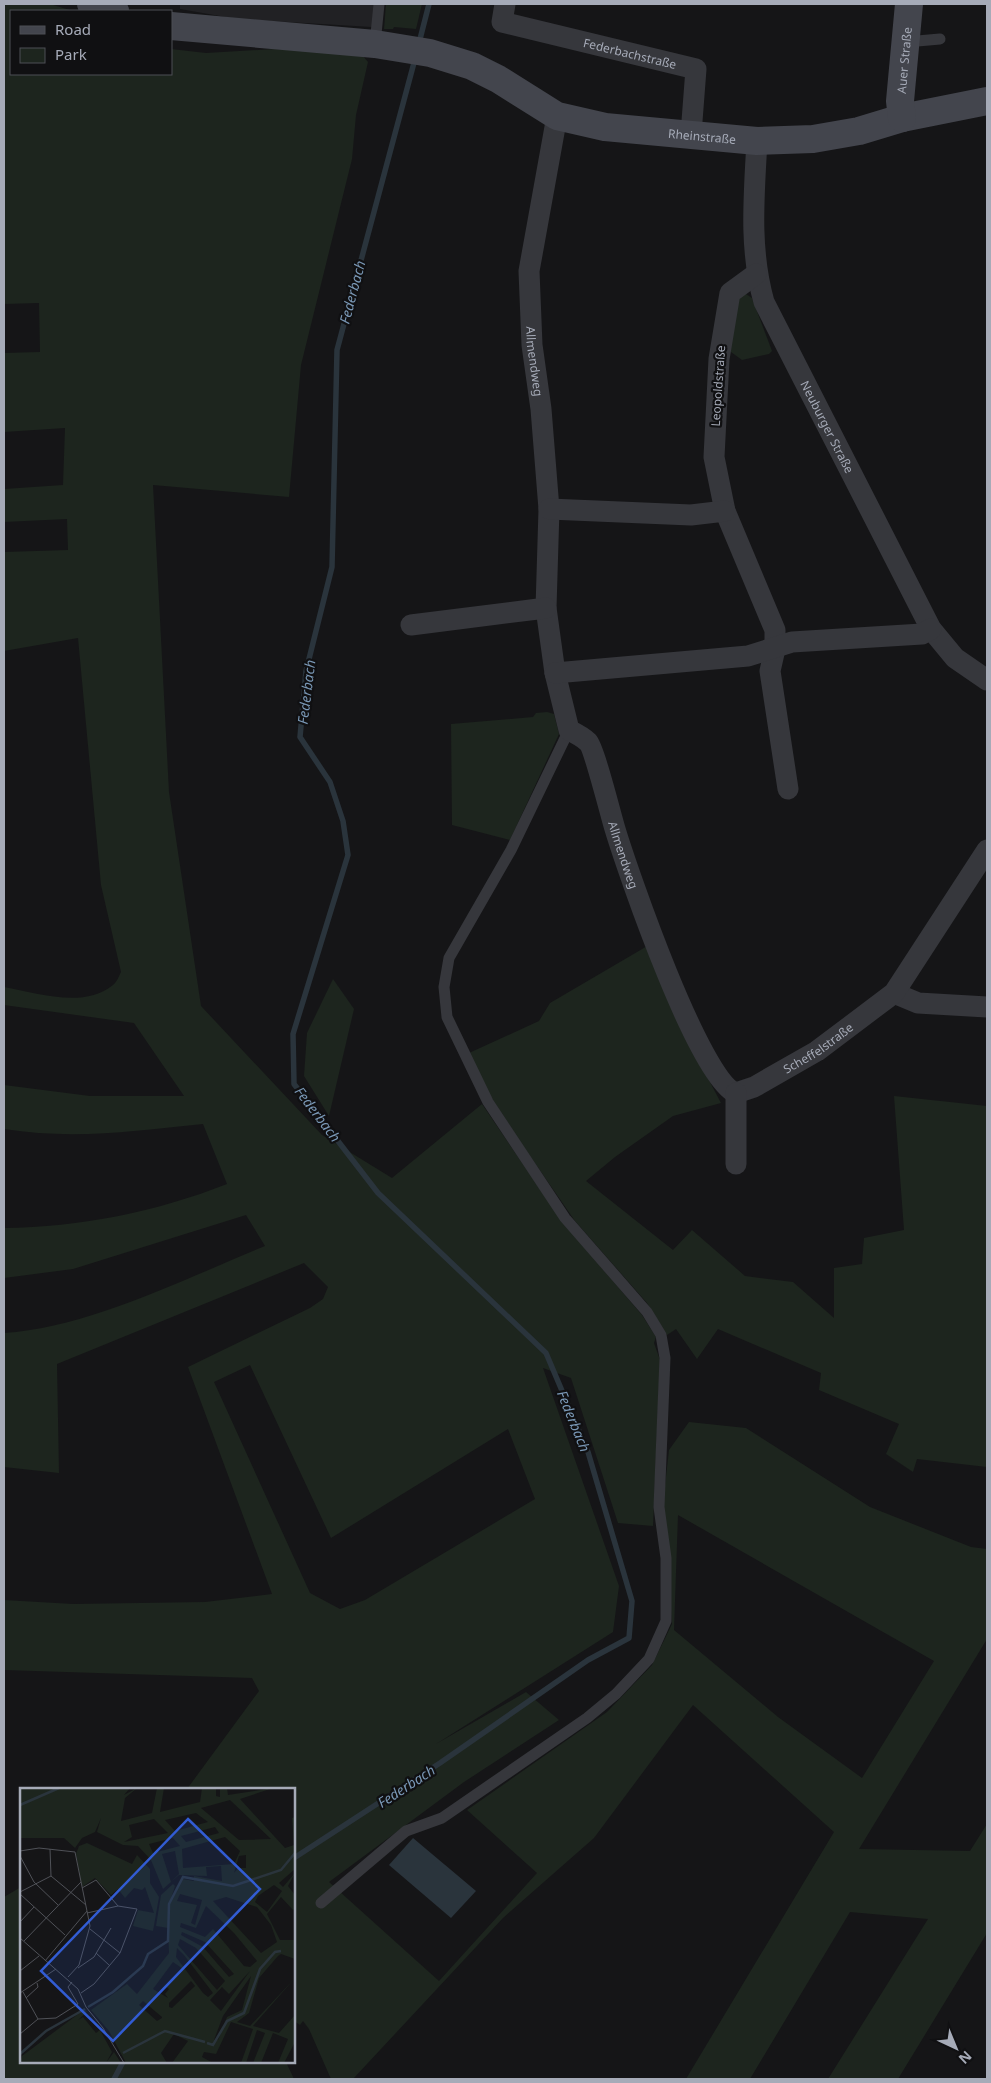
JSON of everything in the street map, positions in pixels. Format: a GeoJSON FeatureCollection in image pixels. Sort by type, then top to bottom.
{"type":"FeatureCollection","features":[{"type":"Feature","properties":{"kind":"main road"},"geometry":{"type":"LineString","coordinates":[[91,4],[112,10]]}},
{"type":"Feature","properties":{"kind":"main road","name":"Auer Straße"},"geometry":{"type":"LineString","coordinates":[[902,118],[900,101],[909,4]]}},
{"type":"Feature","properties":{"kind":"main road","name":"Rheinstraße"},"geometry":{"type":"LineString","coordinates":[[172,26],[375,44],[420,51],[481,70],[557,116],[605,127],[757,141],[813,139],[859,131],[902,118],[987,101]]}},
{"type":"Feature","properties":{"kind":"street","name":"Federbachstraße"},"geometry":{"type":"LineString","coordinates":[[504,13],[696,69],[691,134]]}},
{"type":"Feature","properties":{"kind":"street","name":"Allmendweg"},"geometry":{"type":"LineString","coordinates":[[557,116],[529,271],[532,345],[541,408],[549,509],[546,608],[555,673],[569,730],[589,743],[619,842],[653,938],[704,1053],[729,1091],[736,1093]]}},
{"type":"Feature","properties":{"kind":"street","name":"Neuburger Straße"},"geometry":{"type":"LineString","coordinates":[[757,141],[752,218],[756,274],[764,302],[931,629],[955,658],[987,680]]}},
{"type":"Feature","properties":{"kind":"street","name":"Leopoldstraße"},"geometry":{"type":"LineString","coordinates":[[756,274],[730,293],[720,344],[714,457],[725,511],[775,630],[775,649],[770,671],[788,789]]}},
{"type":"Feature","properties":{"kind":"street"},"geometry":{"type":"LineString","coordinates":[[549,509],[691,515],[725,511]]}},
{"type":"Feature","properties":{"kind":"street"},"geometry":{"type":"LineString","coordinates":[[411,625],[546,608]]}},
{"type":"Feature","properties":{"kind":"street"},"geometry":{"type":"LineString","coordinates":[[555,673],[748,656],[775,649],[792,642],[922,634],[931,629]]}},
{"type":"Feature","properties":{"kind":"street","name":"Scheffelstraße"},"geometry":{"type":"LineString","coordinates":[[736,1093],[754,1087],[817,1051],[894,994],[987,850]]}},
{"type":"Feature","properties":{"kind":"street"},"geometry":{"type":"LineString","coordinates":[[894,994],[918,1003],[987,1007]]}},
{"type":"Feature","properties":{"kind":"street"},"geometry":{"type":"LineString","coordinates":[[736,1093],[736,1164]]}},
{"type":"Feature","properties":{"kind":"lane"},"geometry":{"type":"LineString","coordinates":[[375,44],[379,4]]}},
{"type":"Feature","properties":{"kind":"lane"},"geometry":{"type":"LineString","coordinates":[[906,42],[940,39]]}},
{"type":"Feature","properties":{"kind":"lane"},"geometry":{"type":"LineString","coordinates":[[321,1903],[406,1831],[442,1818],[587,1718],[616,1694],[649,1659],[666,1621],[666,1558],[659,1507],[665,1358],[661,1335],[647,1312],[565,1218],[488,1102],[448,1017],[444,988],[449,958],[511,850],[569,730]]}},
{"type":"Feature","properties":{"kind":"shaded area"},"geometry":{"type":"Polygon","coordinates":[[[180,4],[374,4],[372,27],[237,19],[180,9],[180,4]]]}},
{"type":"Feature","properties":{"kind":"shaded area"},"geometry":{"type":"Polygon","coordinates":[[[413,1838],[476,1891],[451,1918],[389,1865],[413,1838]]]}},
{"type":"Feature","properties":{"kind":"green space"},"geometry":{"type":"Polygon","coordinates":[[[4,4],[50,4],[70,10],[10,10],[10,75],[172,75],[172,49],[206,53],[275,49],[362,55],[368,62],[356,115],[352,159],[301,365],[289,497],[153,485],[169,792],[201,1006],[322,1135],[392,1178],[482,1104],[563,1223],[642,1315],[656,1337],[654,1343],[660,1360],[653,1526],[618,1523],[571,1378],[543,1368],[619,1586],[613,1632],[436,1744],[526,1692],[559,1720],[464,1782],[329,1882],[439,1981],[537,1873],[467,1810],[607,1712],[652,1665],[672,1624],[663,1503],[669,1450],[689,1422],[746,1428],[870,1507],[971,1547],[987,1549],[987,1639],[859,1849],[970,1851],[987,1824],[987,1933],[898,2079],[828,2079],[928,1919],[850,1912],[750,2079],[686,2079],[834,1832],[693,1705],[594,1838],[503,1918],[353,2079],[331,2079],[309,2029],[303,2021],[300,2025],[295,2022],[295,1788],[188,1788],[259,1691],[252,1678],[4,1670],[4,1600],[73,1604],[205,1602],[272,1594],[188,1367],[310,1308],[323,1299],[328,1287],[304,1263],[57,1364],[59,1473],[4,1467],[4,1333],[69,1322],[102,1312],[136,1300],[265,1246],[246,1215],[73,1269],[4,1278],[4,1228],[61,1225],[117,1216],[173,1203],[227,1184],[203,1124],[128,1132],[79,1134],[54,1134],[4,1129],[4,1085],[90,1096],[184,1096],[134,1023],[4,1005],[4,987],[45,995],[74,998],[101,992],[117,981],[121,972],[101,885],[78,638],[4,651],[4,552],[68,550],[67,519],[4,522],[4,489],[63,485],[65,428],[4,432],[4,353],[40,352],[39,303],[4,304],[4,4]],[[250,1365],[214,1382],[310,1593],[340,1609],[365,1600],[535,1499],[508,1429],[331,1538],[250,1365]],[[678,1515],[674,1630],[778,1717],[862,1778],[934,1661],[678,1515]]]}},
{"type":"Feature","properties":{"kind":"green space"},"geometry":{"type":"Polygon","coordinates":[[[386,4],[422,4],[416,29],[394,27],[393,29],[384,29],[386,4]]]}},
{"type":"Feature","properties":{"kind":"green space"},"geometry":{"type":"Polygon","coordinates":[[[746,294],[752,298],[772,351],[769,354],[742,360],[731,352],[729,347],[740,295],[746,294]]]}},
{"type":"Feature","properties":{"kind":"green space"},"geometry":{"type":"Polygon","coordinates":[[[547,712],[554,714],[559,734],[510,840],[452,825],[451,724],[533,717],[536,713],[547,712]]]}},
{"type":"Feature","properties":{"kind":"green space"},"geometry":{"type":"Polygon","coordinates":[[[649,945],[702,1067],[721,1103],[673,1116],[615,1157],[586,1181],[673,1250],[692,1230],[745,1276],[793,1282],[834,1318],[834,1268],[862,1264],[864,1238],[904,1230],[894,1096],[987,1106],[987,1467],[917,1459],[913,1472],[886,1454],[899,1424],[819,1390],[821,1373],[718,1329],[697,1359],[676,1329],[667,1335],[647,1303],[575,1221],[491,1097],[469,1053],[539,1021],[550,1003],[649,945]]]}},
{"type":"Feature","properties":{"kind":"green space"},"geometry":{"type":"Polygon","coordinates":[[[333,979],[354,1009],[329,1116],[304,1076],[307,1033],[333,979]]]}},
{"type":"Feature","properties":{"kind":"green space"},"geometry":{"type":"Polygon","coordinates":[[[20,1888],[20,2063],[286,2063],[294,2079],[4,2079],[4,1897],[20,1888]]]}},
{"type":"Feature","properties":{"kind":"waterway","name":"Federbach"},"geometry":{"type":"LineString","coordinates":[[419,43],[429,4]]}},
{"type":"Feature","properties":{"kind":"waterway","name":"Federbach"},"geometry":{"type":"LineString","coordinates":[[295,1857],[440,1763],[588,1660],[629,1638],[632,1601],[588,1452],[546,1353],[378,1193],[294,1084],[293,1034],[348,855],[343,821],[330,782],[300,737],[306,671],[332,567],[337,350],[415,59]]}},
{"type":"Feature","properties":{"kind":"waterway","name":"Federbach"},"geometry":{"type":"LineString","coordinates":[[114,2079],[122,2063]]}}]}
